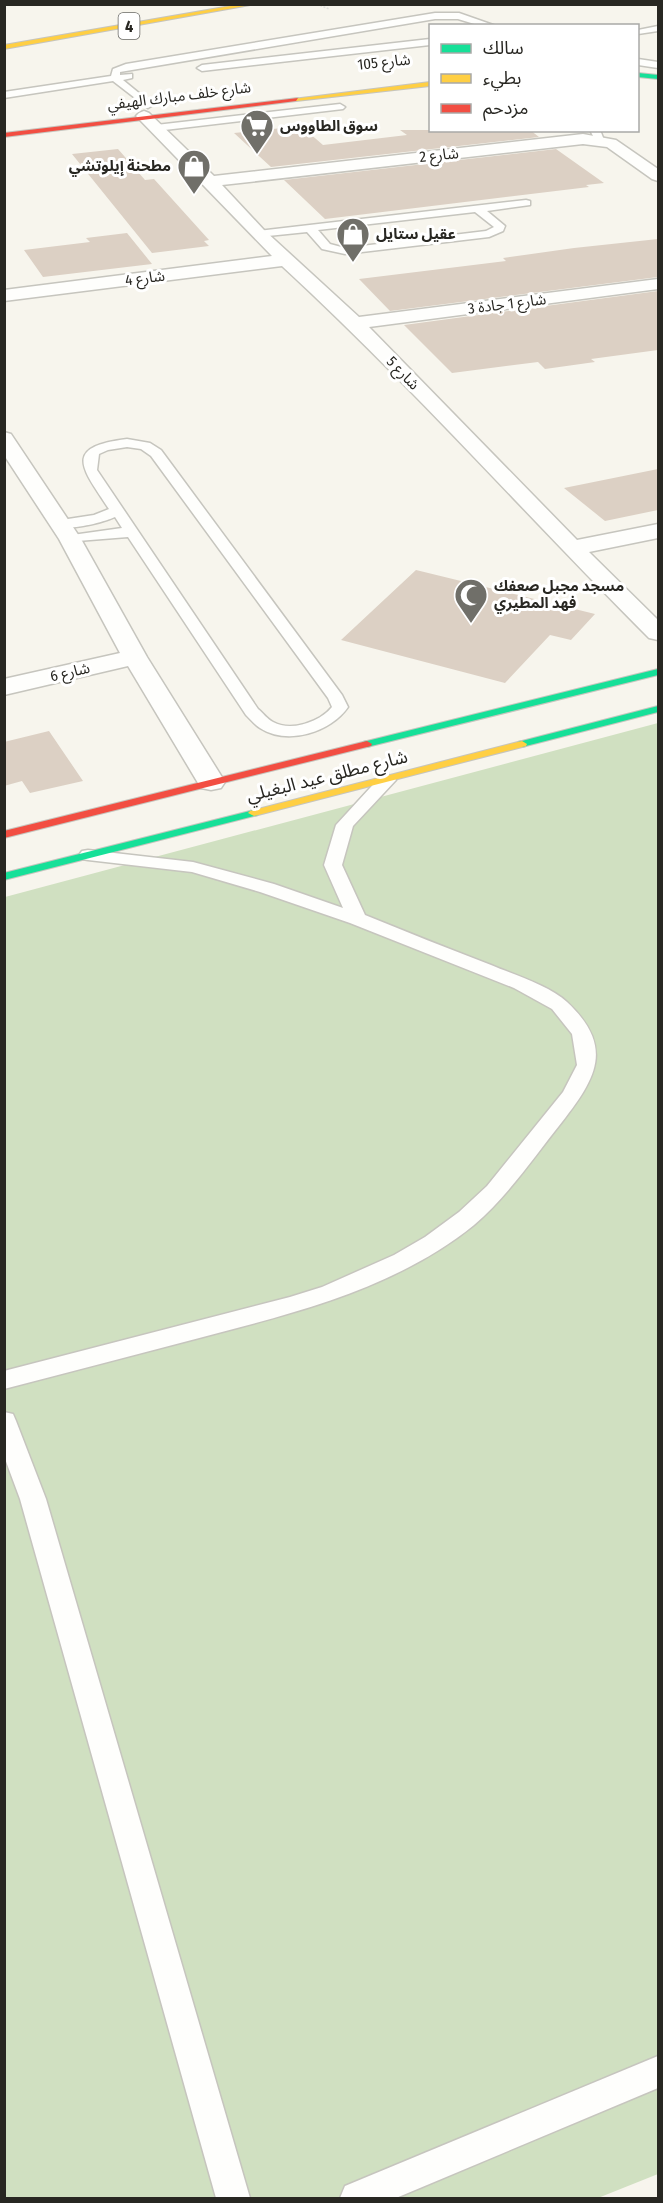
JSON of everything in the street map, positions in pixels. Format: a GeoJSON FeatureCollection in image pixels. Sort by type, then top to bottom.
{"type":"FeatureCollection","features":[{"type":"Feature","properties":{"kind":"main road","name":"4"},"geometry":{"type":"LineString","coordinates":[[4,47],[254,4]]}},
{"type":"Feature","properties":{"kind":"main road","name":"شارع 105"},"geometry":{"type":"LineString","coordinates":[[341,83],[429,74]]}},
{"type":"Feature","properties":{"kind":"main road"},"geometry":{"type":"LineString","coordinates":[[639,75],[658,77]]}},
{"type":"Feature","properties":{"kind":"main road"},"geometry":{"type":"LineString","coordinates":[[341,83],[358,87],[360,90],[357,92]]}},
{"type":"Feature","properties":{"kind":"main road","name":"شارع خلف مبارك الهيفي"},"geometry":{"type":"LineString","coordinates":[[4,124],[149,116],[341,83]]}},
{"type":"Feature","properties":{"kind":"main road","name":"شارع 105"},"geometry":{"type":"LineString","coordinates":[[357,92],[429,84]]}},
{"type":"Feature","properties":{"kind":"main road"},"geometry":{"type":"LineString","coordinates":[[639,84],[658,86]]}},
{"type":"Feature","properties":{"kind":"main road","name":"شارع خلف مبارك الهيفي"},"geometry":{"type":"LineString","coordinates":[[4,135],[357,92]]}},
{"type":"Feature","properties":{"kind":"main road","name":"شارع مطلق عيد البغيلي"},"geometry":{"type":"LineString","coordinates":[[4,836],[211,782],[658,672]]}},
{"type":"Feature","properties":{"kind":"main road","name":"شارع مطلق عيد البغيلي"},"geometry":{"type":"LineString","coordinates":[[4,877],[658,709]]}},
{"type":"Feature","properties":{"kind":"street","name":"شارع 5"},"geometry":{"type":"LineString","coordinates":[[149,116],[258,234],[356,323],[572,548],[658,633]]}},
{"type":"Feature","properties":{"kind":"street","name":"شارع 2"},"geometry":{"type":"LineString","coordinates":[[210,181],[571,141],[597,135],[658,176]]}},
{"type":"Feature","properties":{"kind":"street","name":"شارع 4"},"geometry":{"type":"LineString","coordinates":[[4,296],[286,260]]}},
{"type":"Feature","properties":{"kind":"street","name":"شارع 1 جادة 3"},"geometry":{"type":"LineString","coordinates":[[356,323],[658,284]]}},
{"type":"Feature","properties":{"kind":"street"},"geometry":{"type":"LineString","coordinates":[[4,438],[65,532],[135,657],[211,782]]}},
{"type":"Feature","properties":{"kind":"street"},"geometry":{"type":"LineString","coordinates":[[572,548],[658,531]]}},
{"type":"Feature","properties":{"kind":"street","name":"شارع 6"},"geometry":{"type":"LineString","coordinates":[[4,687],[135,657]]}},
{"type":"Feature","properties":{"kind":"lane"},"geometry":{"type":"LineString","coordinates":[[459,16],[463,5]]}},
{"type":"Feature","properties":{"kind":"lane"},"geometry":{"type":"LineString","coordinates":[[340,107],[149,116],[115,78],[116,71],[126,67],[414,20],[459,16],[485,24]]}},
{"type":"Feature","properties":{"kind":"lane"},"geometry":{"type":"LineString","coordinates":[[639,32],[658,29]]}},
{"type":"Feature","properties":{"kind":"lane"},"geometry":{"type":"LineString","coordinates":[[197,69],[429,42]]}},
{"type":"Feature","properties":{"kind":"lane"},"geometry":{"type":"LineString","coordinates":[[639,62],[658,65]]}},
{"type":"Feature","properties":{"kind":"lane"},"geometry":{"type":"LineString","coordinates":[[4,95],[150,74]]}},
{"type":"Feature","properties":{"kind":"lane"},"geometry":{"type":"LineString","coordinates":[[258,234],[526,203]]}},
{"type":"Feature","properties":{"kind":"lane"},"geometry":{"type":"LineString","coordinates":[[310,228],[324,245],[338,251],[364,250],[489,234],[499,230],[497,224],[478,208]]}},
{"type":"Feature","properties":{"kind":"lane"},"geometry":{"type":"LineString","coordinates":[[127,443],[145,446],[156,453],[336,698],[340,707],[334,717],[317,726],[290,730],[269,727],[252,712],[134,533],[90,470],[88,458],[91,452],[105,446],[127,443]]}},
{"type":"Feature","properties":{"kind":"lane"},"geometry":{"type":"LineString","coordinates":[[65,532],[109,516],[117,510]]}},
{"type":"Feature","properties":{"kind":"lane"},"geometry":{"type":"LineString","coordinates":[[65,532],[134,533]]}},
{"type":"Feature","properties":{"kind":"lane"},"geometry":{"type":"LineString","coordinates":[[357,919],[333,865],[345,825],[387,780]]}},
{"type":"Feature","properties":{"kind":"lane"},"geometry":{"type":"LineString","coordinates":[[4,1380],[291,1305],[339,1289],[402,1262],[467,1218],[495,1191],[572,1095],[587,1065],[582,1033],[559,1005],[521,984],[357,919],[267,888],[193,867],[88,855]]}},
{"type":"Feature","properties":{"kind":"lane"},"geometry":{"type":"LineString","coordinates":[[4,1421],[33,1499],[233,2199]]}},
{"type":"Feature","properties":{"kind":"lane"},"geometry":{"type":"LineString","coordinates":[[357,2199],[658,2073]]}},
{"type":"Feature","properties":{"kind":"green space"},"geometry":{"type":"Polygon","coordinates":[[[658,723],[658,2174],[598,2198],[5,2198],[5,897],[658,723]]]}},
{"type":"Feature","properties":{"kind":"building"},"geometry":{"type":"Polygon","coordinates":[[[301,126],[323,145],[407,135],[400,130],[533,132],[539,137],[271,167],[234,133],[301,126]]]}},
{"type":"Feature","properties":{"kind":"building"},"geometry":{"type":"Polygon","coordinates":[[[118,149],[145,180],[154,179],[209,240],[204,241],[209,246],[152,253],[72,154],[118,149]]]}},
{"type":"Feature","properties":{"kind":"building"},"geometry":{"type":"Polygon","coordinates":[[[556,149],[604,183],[586,185],[589,187],[325,219],[284,180],[556,149]]]}},
{"type":"Feature","properties":{"kind":"building"},"geometry":{"type":"Polygon","coordinates":[[[127,233],[152,264],[43,277],[24,250],[90,242],[86,238],[127,233]]]}},
{"type":"Feature","properties":{"kind":"building"},"geometry":{"type":"Polygon","coordinates":[[[658,239],[658,277],[390,311],[359,279],[506,261],[503,258],[574,248],[658,239]]]}},
{"type":"Feature","properties":{"kind":"building"},"geometry":{"type":"Polygon","coordinates":[[[658,291],[658,350],[591,359],[595,362],[545,369],[538,362],[452,373],[404,325],[658,291]]]}},
{"type":"Feature","properties":{"kind":"building"},"geometry":{"type":"Polygon","coordinates":[[[658,469],[658,510],[605,521],[564,488],[658,469]]]}},
{"type":"Feature","properties":{"kind":"building","name":"مسجد مجبل صعفك فهد المطيري"},"geometry":{"type":"Polygon","coordinates":[[[416,570],[595,614],[571,640],[550,635],[505,683],[341,640],[416,570]]]}},
{"type":"Feature","properties":{"kind":"building"},"geometry":{"type":"Polygon","coordinates":[[[49,731],[83,781],[30,793],[22,781],[4,786],[4,742],[49,731]]]}},
{"type":"Feature","properties":{"kind":"traffic: fast"},"geometry":{"type":"LineString","coordinates":[[639,75],[658,77]]}},
{"type":"Feature","properties":{"kind":"traffic: fast"},"geometry":{"type":"LineString","coordinates":[[367,744],[658,672]]}},
{"type":"Feature","properties":{"kind":"traffic: fast"},"geometry":{"type":"LineString","coordinates":[[522,744],[658,709]]}},
{"type":"Feature","properties":{"kind":"traffic: fast"},"geometry":{"type":"LineString","coordinates":[[4,877],[254,813]]}},
{"type":"Feature","properties":{"kind":"traffic: slow"},"geometry":{"type":"LineString","coordinates":[[4,47],[254,4]]}},
{"type":"Feature","properties":{"kind":"traffic: slow"},"geometry":{"type":"LineString","coordinates":[[296,99],[429,84]]}},
{"type":"Feature","properties":{"kind":"traffic: slow"},"geometry":{"type":"LineString","coordinates":[[254,813],[522,744]]}},
{"type":"Feature","properties":{"kind":"traffic: jam"},"geometry":{"type":"LineString","coordinates":[[4,135],[296,99]]}},
{"type":"Feature","properties":{"kind":"traffic: jam"},"geometry":{"type":"LineString","coordinates":[[4,835],[367,744]]}},
{"type":"Feature","properties":{"kind":"place","name":"سوق الطاووس"},"geometry":{"type":"Point","coordinates":[257,155]}},
{"type":"Feature","properties":{"kind":"place","name":"مطحنة إيلوتشي"},"geometry":{"type":"Point","coordinates":[194,195]}},
{"type":"Feature","properties":{"kind":"place","name":"عقيل ستايل"},"geometry":{"type":"Point","coordinates":[353,263]}},
{"type":"Feature","properties":{"kind":"place","name":"مسجد مجبل صعفك فهد المطيري"},"geometry":{"type":"Point","coordinates":[471,624]}}]}
